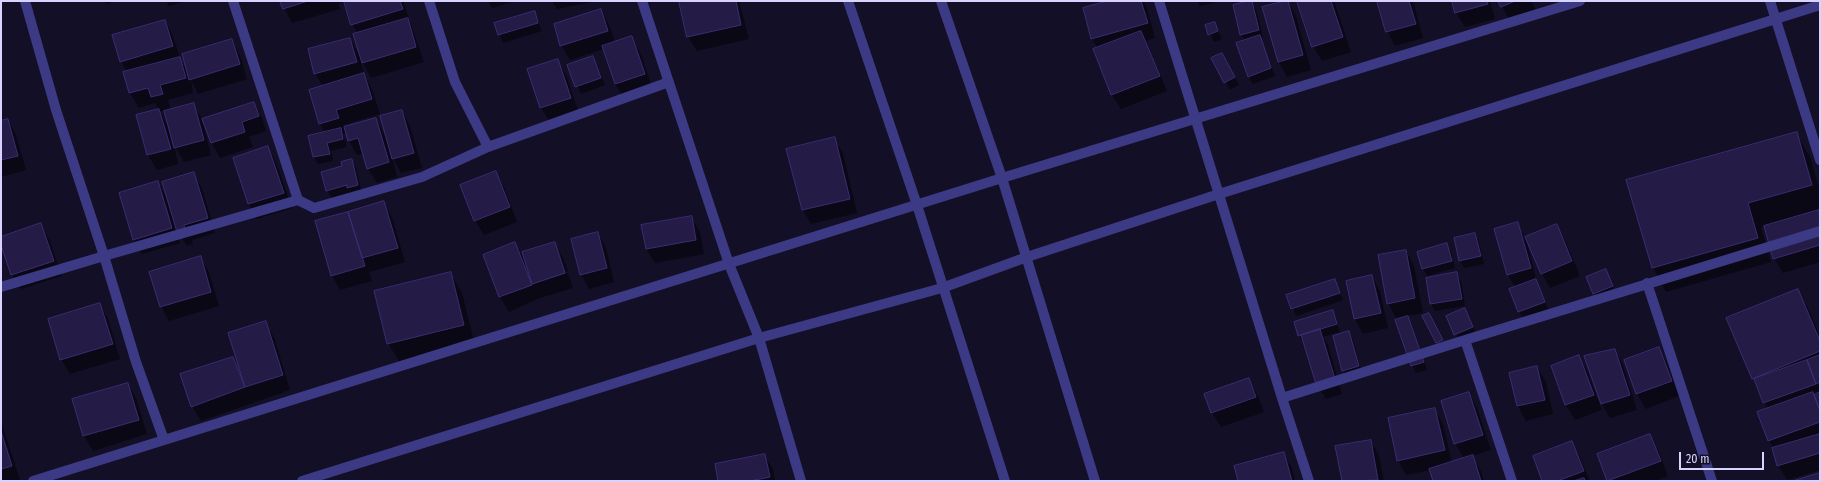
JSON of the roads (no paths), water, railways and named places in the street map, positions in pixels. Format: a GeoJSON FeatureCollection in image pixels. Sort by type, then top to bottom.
{"type":"FeatureCollection","features":[{"type":"Feature","properties":{"kind":"street"},"geometry":{"type":"LineString","coordinates":[[25,1],[56,110],[104,256],[136,362],[164,440]]}},
{"type":"Feature","properties":{"kind":"street"},"geometry":{"type":"LineString","coordinates":[[233,1],[298,200]]}},
{"type":"Feature","properties":{"kind":"street"},"geometry":{"type":"LineString","coordinates":[[430,1],[455,82],[488,147]]}},
{"type":"Feature","properties":{"kind":"street"},"geometry":{"type":"LineString","coordinates":[[642,1],[729,264],[759,338],[801,481]]}},
{"type":"Feature","properties":{"kind":"street"},"geometry":{"type":"LineString","coordinates":[[848,1],[917,205],[942,288],[1005,481]]}},
{"type":"Feature","properties":{"kind":"street"},"geometry":{"type":"LineString","coordinates":[[941,1],[1002,178],[1095,481]]}},
{"type":"Feature","properties":{"kind":"street"},"geometry":{"type":"LineString","coordinates":[[1159,1],[1309,481]]}},
{"type":"Feature","properties":{"kind":"street"},"geometry":{"type":"LineString","coordinates":[[33,481],[1002,178],[1580,1]]}},
{"type":"Feature","properties":{"kind":"street"},"geometry":{"type":"LineString","coordinates":[[1770,1],[1820,160]]}},
{"type":"Feature","properties":{"kind":"street"},"geometry":{"type":"LineString","coordinates":[[302,481],[759,338],[942,288],[1027,257],[1219,194],[1820,5]]}},
{"type":"Feature","properties":{"kind":"street"},"geometry":{"type":"LineString","coordinates":[[1,287],[298,200],[314,208],[422,177],[488,147],[669,82]]}},
{"type":"Feature","properties":{"kind":"street"},"geometry":{"type":"LineString","coordinates":[[1282,398],[1820,231]]}},
{"type":"Feature","properties":{"kind":"street"},"geometry":{"type":"LineString","coordinates":[[1647,284],[1712,481]]}},
{"type":"Feature","properties":{"kind":"street"},"geometry":{"type":"LineString","coordinates":[[1465,340],[1512,481]]}}]}
